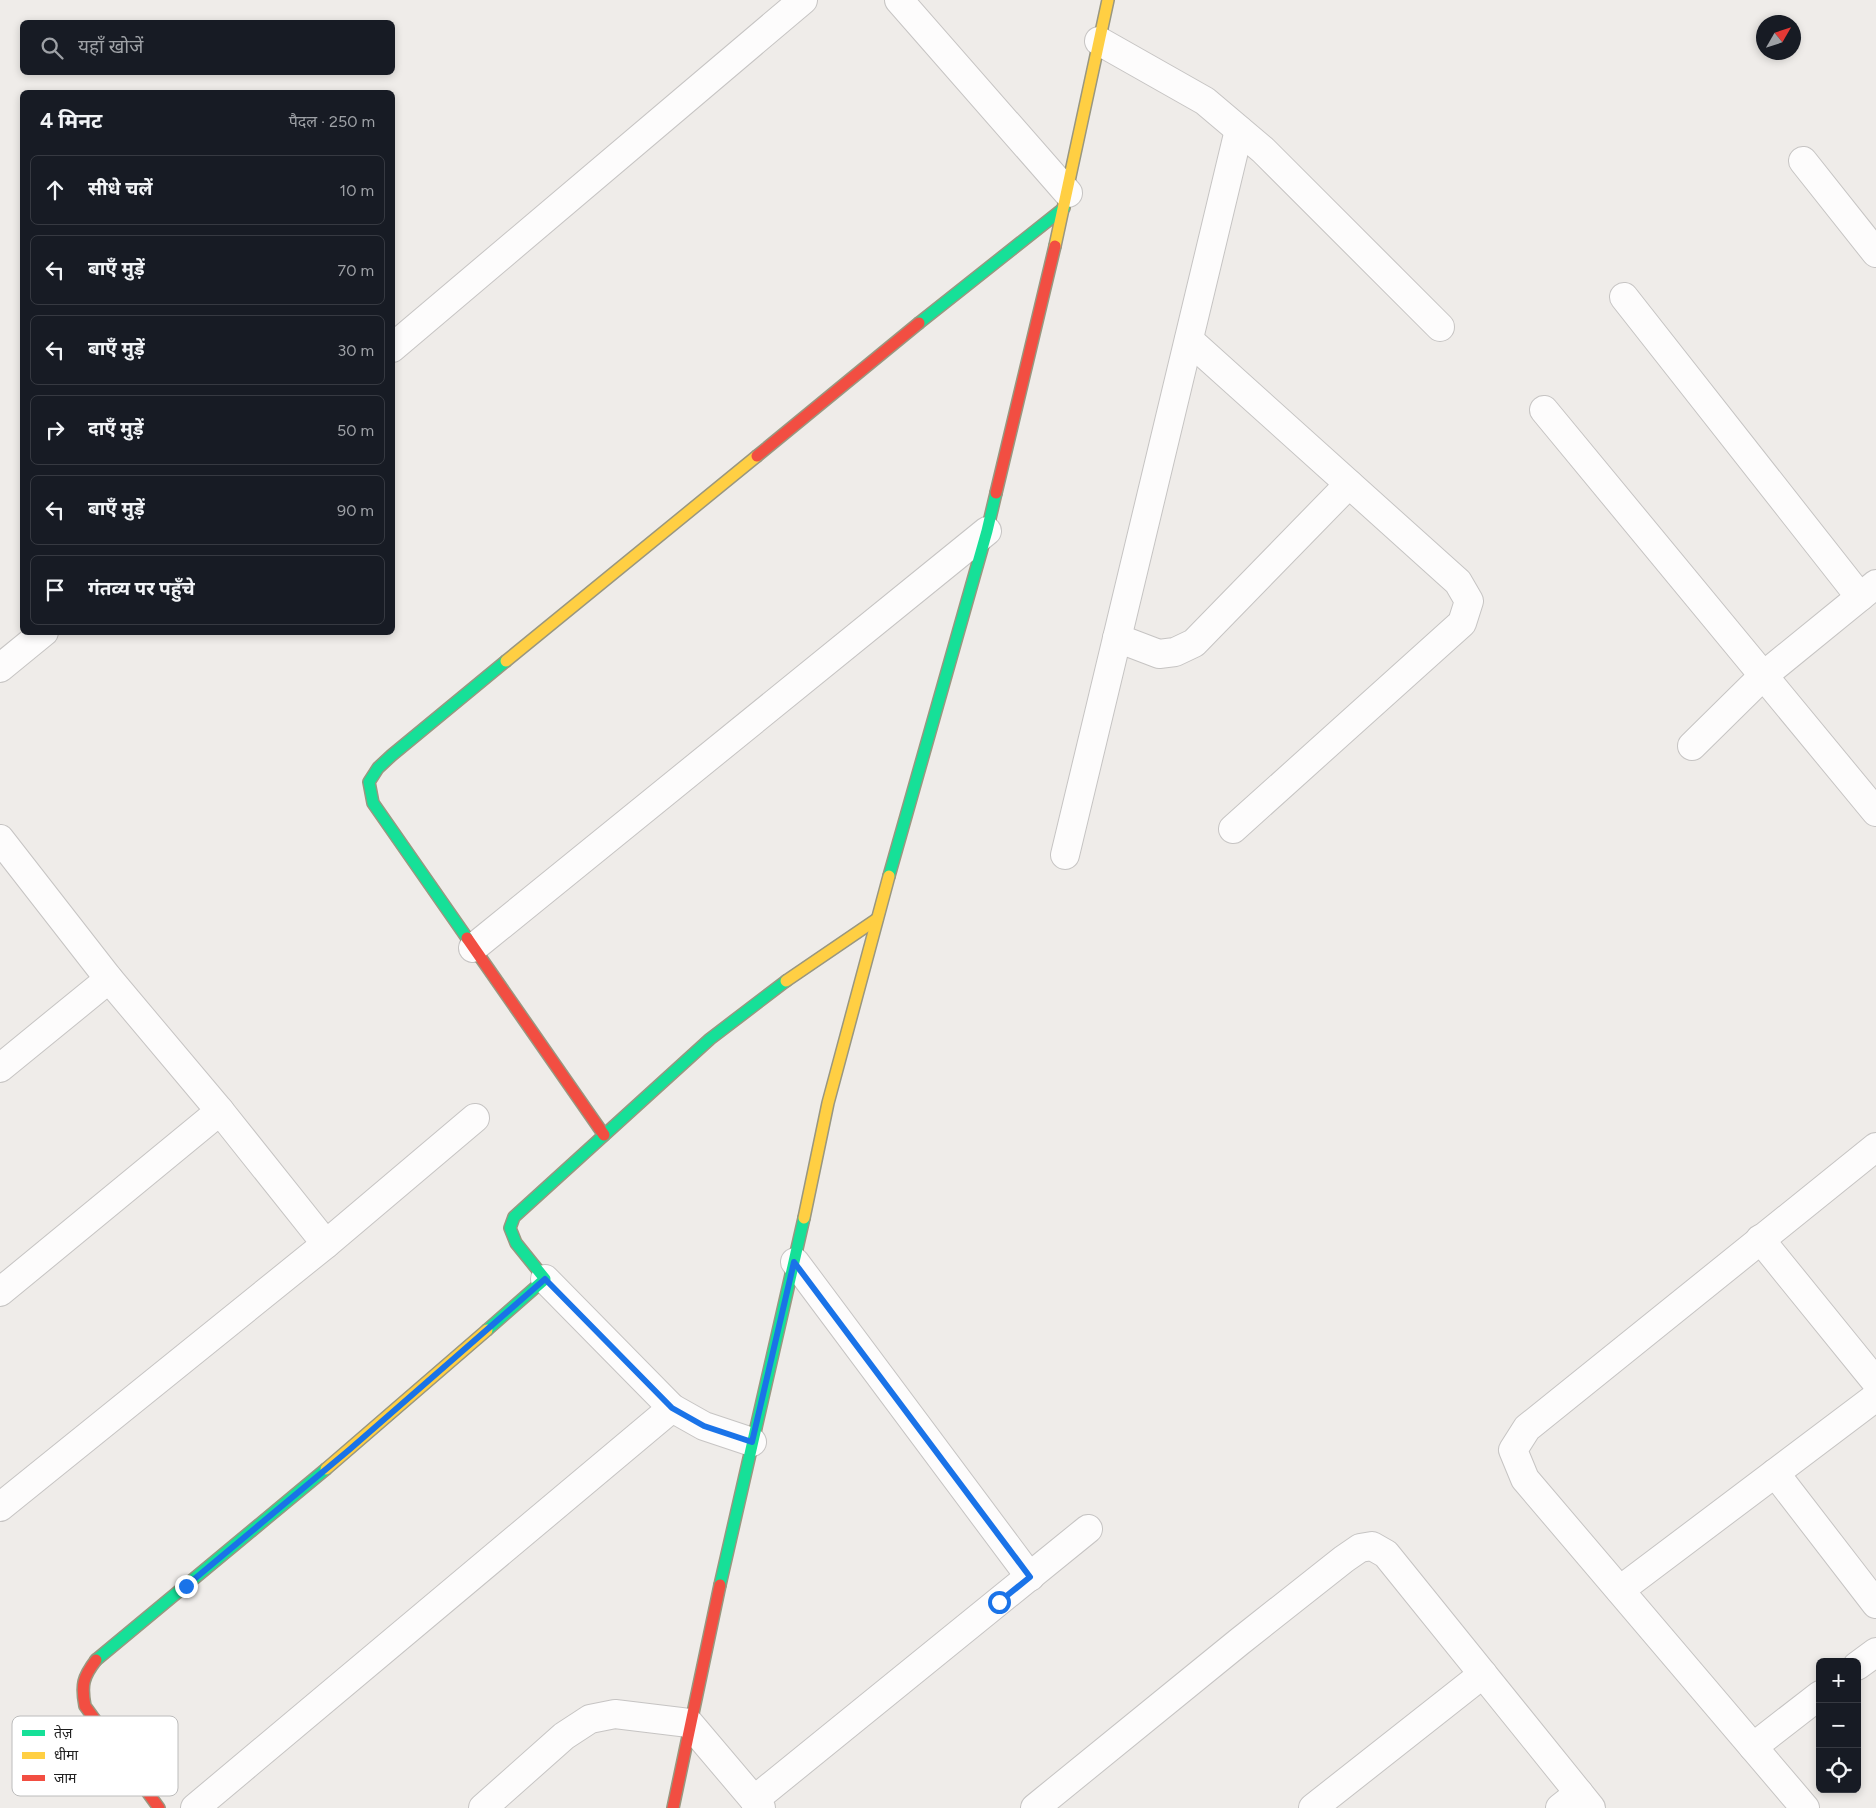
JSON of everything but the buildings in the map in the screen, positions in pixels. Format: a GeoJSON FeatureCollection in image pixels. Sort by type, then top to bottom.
{"type":"FeatureCollection","features":[{"type":"Feature","properties":{"kind":"street"},"geometry":{"type":"LineString","coordinates":[[395,345],[803,0]]}},
{"type":"Feature","properties":{"kind":"street"},"geometry":{"type":"LineString","coordinates":[[899,0],[1066,200]]}},
{"type":"Feature","properties":{"kind":"street"},"geometry":{"type":"LineString","coordinates":[[673,1808],[689,1724],[794,1262],[828,1103],[877,919],[987,531],[1066,200],[1108,0]]}},
{"type":"Feature","properties":{"kind":"street"},"geometry":{"type":"LineString","coordinates":[[1099,41],[1205,101],[1263,150],[1440,327]]}},
{"type":"Feature","properties":{"kind":"street"},"geometry":{"type":"LineString","coordinates":[[1065,855],[1239,130]]}},
{"type":"Feature","properties":{"kind":"street"},"geometry":{"type":"LineString","coordinates":[[1803,161],[1876,253]]}},
{"type":"Feature","properties":{"kind":"street"},"geometry":{"type":"LineString","coordinates":[[604,1135],[373,803],[369,782],[378,768],[1066,200]]}},
{"type":"Feature","properties":{"kind":"street"},"geometry":{"type":"LineString","coordinates":[[1624,297],[1868,591],[1763,676],[1692,746]]}},
{"type":"Feature","properties":{"kind":"street"},"geometry":{"type":"LineString","coordinates":[[1189,340],[1458,582],[1470,601],[1462,623],[1233,829]]}},
{"type":"Feature","properties":{"kind":"street"},"geometry":{"type":"LineString","coordinates":[[1544,410],[1876,812]]}},
{"type":"Feature","properties":{"kind":"street"},"geometry":{"type":"LineString","coordinates":[[1117,638],[1159,654],[1176,652],[1194,643],[1349,484]]}},
{"type":"Feature","properties":{"kind":"street"},"geometry":{"type":"LineString","coordinates":[[473,948],[987,531]]}},
{"type":"Feature","properties":{"kind":"street"},"geometry":{"type":"LineString","coordinates":[[0,668],[40,635]]}},
{"type":"Feature","properties":{"kind":"street"},"geometry":{"type":"LineString","coordinates":[[2,846],[109,979],[220,1111],[326,1244]]}},
{"type":"Feature","properties":{"kind":"street"},"geometry":{"type":"LineString","coordinates":[[752,1442],[704,1426],[672,1408],[545,1279],[516,1243],[510,1228],[514,1217],[710,1039],[794,975],[877,919]]}},
{"type":"Feature","properties":{"kind":"street"},"geometry":{"type":"LineString","coordinates":[[0,1068],[109,979]]}},
{"type":"Feature","properties":{"kind":"street"},"geometry":{"type":"LineString","coordinates":[[0,1292],[220,1111]]}},
{"type":"Feature","properties":{"kind":"street"},"geometry":{"type":"LineString","coordinates":[[0,1507],[326,1244],[475,1118]]}},
{"type":"Feature","properties":{"kind":"street"},"geometry":{"type":"LineString","coordinates":[[1806,1808],[1525,1479],[1513,1450],[1527,1428],[1876,1147]]}},
{"type":"Feature","properties":{"kind":"street"},"geometry":{"type":"LineString","coordinates":[[1760,1239],[1876,1382]]}},
{"type":"Feature","properties":{"kind":"street"},"geometry":{"type":"LineString","coordinates":[[794,1262],[1030,1577]]}},
{"type":"Feature","properties":{"kind":"street"},"geometry":{"type":"LineString","coordinates":[[92,1716],[85,1706],[81,1688],[86,1674],[96,1660],[349,1450],[545,1279]]}},
{"type":"Feature","properties":{"kind":"street"},"geometry":{"type":"LineString","coordinates":[[1620,1590],[1876,1397]]}},
{"type":"Feature","properties":{"kind":"street"},"geometry":{"type":"LineString","coordinates":[[195,1808],[672,1408]]}},
{"type":"Feature","properties":{"kind":"street"},"geometry":{"type":"LineString","coordinates":[[1775,1473],[1876,1604]]}},
{"type":"Feature","properties":{"kind":"street"},"geometry":{"type":"LineString","coordinates":[[482,1808],[564,1736],[590,1719],[615,1714],[689,1724],[758,1804],[1088,1529]]}},
{"type":"Feature","properties":{"kind":"street"},"geometry":{"type":"LineString","coordinates":[[1035,1808],[1239,1642],[1360,1548],[1372,1546],[1386,1554],[1483,1674],[1577,1803]]}},
{"type":"Feature","properties":{"kind":"street"},"geometry":{"type":"LineString","coordinates":[[1861,1663],[1876,1652]]}},
{"type":"Feature","properties":{"kind":"street"},"geometry":{"type":"LineString","coordinates":[[1313,1808],[1483,1674]]}},
{"type":"Feature","properties":{"kind":"street"},"geometry":{"type":"LineString","coordinates":[[1753,1746],[1816,1698]]}},
{"type":"Feature","properties":{"kind":"street"},"geometry":{"type":"LineString","coordinates":[[150,1796],[159,1808]]}},
{"type":"Feature","properties":{"kind":"traffic: fast"},"geometry":{"type":"LineString","coordinates":[[919,323],[1064,208]]}},
{"type":"Feature","properties":{"kind":"traffic: fast"},"geometry":{"type":"LineString","coordinates":[[889,876],[987,531],[996,493]]}},
{"type":"Feature","properties":{"kind":"traffic: fast"},"geometry":{"type":"LineString","coordinates":[[467,938],[373,803],[369,782],[378,768],[392,755],[506,661]]}},
{"type":"Feature","properties":{"kind":"traffic: fast"},"geometry":{"type":"LineString","coordinates":[[487,1330],[545,1279],[516,1243],[510,1228],[514,1217],[710,1039],[786,981]]}},
{"type":"Feature","properties":{"kind":"traffic: fast"},"geometry":{"type":"LineString","coordinates":[[720,1585],[804,1218]]}},
{"type":"Feature","properties":{"kind":"traffic: fast"},"geometry":{"type":"LineString","coordinates":[[96,1660],[326,1469]]}},
{"type":"Feature","properties":{"kind":"traffic: slow"},"geometry":{"type":"LineString","coordinates":[[1055,246],[1108,0]]}},
{"type":"Feature","properties":{"kind":"traffic: slow"},"geometry":{"type":"LineString","coordinates":[[506,661],[757,456]]}},
{"type":"Feature","properties":{"kind":"traffic: slow"},"geometry":{"type":"LineString","coordinates":[[804,1218],[828,1103],[889,876]]}},
{"type":"Feature","properties":{"kind":"traffic: slow"},"geometry":{"type":"LineString","coordinates":[[786,981],[877,919]]}},
{"type":"Feature","properties":{"kind":"traffic: slow"},"geometry":{"type":"LineString","coordinates":[[326,1469],[487,1330]]}},
{"type":"Feature","properties":{"kind":"traffic: jam"},"geometry":{"type":"LineString","coordinates":[[996,493],[1055,246]]}},
{"type":"Feature","properties":{"kind":"traffic: jam"},"geometry":{"type":"LineString","coordinates":[[757,456],[919,323]]}},
{"type":"Feature","properties":{"kind":"traffic: jam"},"geometry":{"type":"LineString","coordinates":[[467,938],[604,1135]]}},
{"type":"Feature","properties":{"kind":"traffic: jam"},"geometry":{"type":"LineString","coordinates":[[673,1808],[720,1585]]}},
{"type":"Feature","properties":{"kind":"traffic: jam"},"geometry":{"type":"LineString","coordinates":[[92,1716],[85,1706],[83,1687],[88,1671],[96,1660]]}},
{"type":"Feature","properties":{"kind":"traffic: jam"},"geometry":{"type":"LineString","coordinates":[[150,1796],[159,1808]]}},
{"type":"Feature","properties":{"kind":"route"},"geometry":{"type":"LineString","coordinates":[[186,1586],[349,1450],[545,1279],[672,1408],[704,1426],[752,1442],[794,1262],[1030,1577],[999,1602]]}}]}
